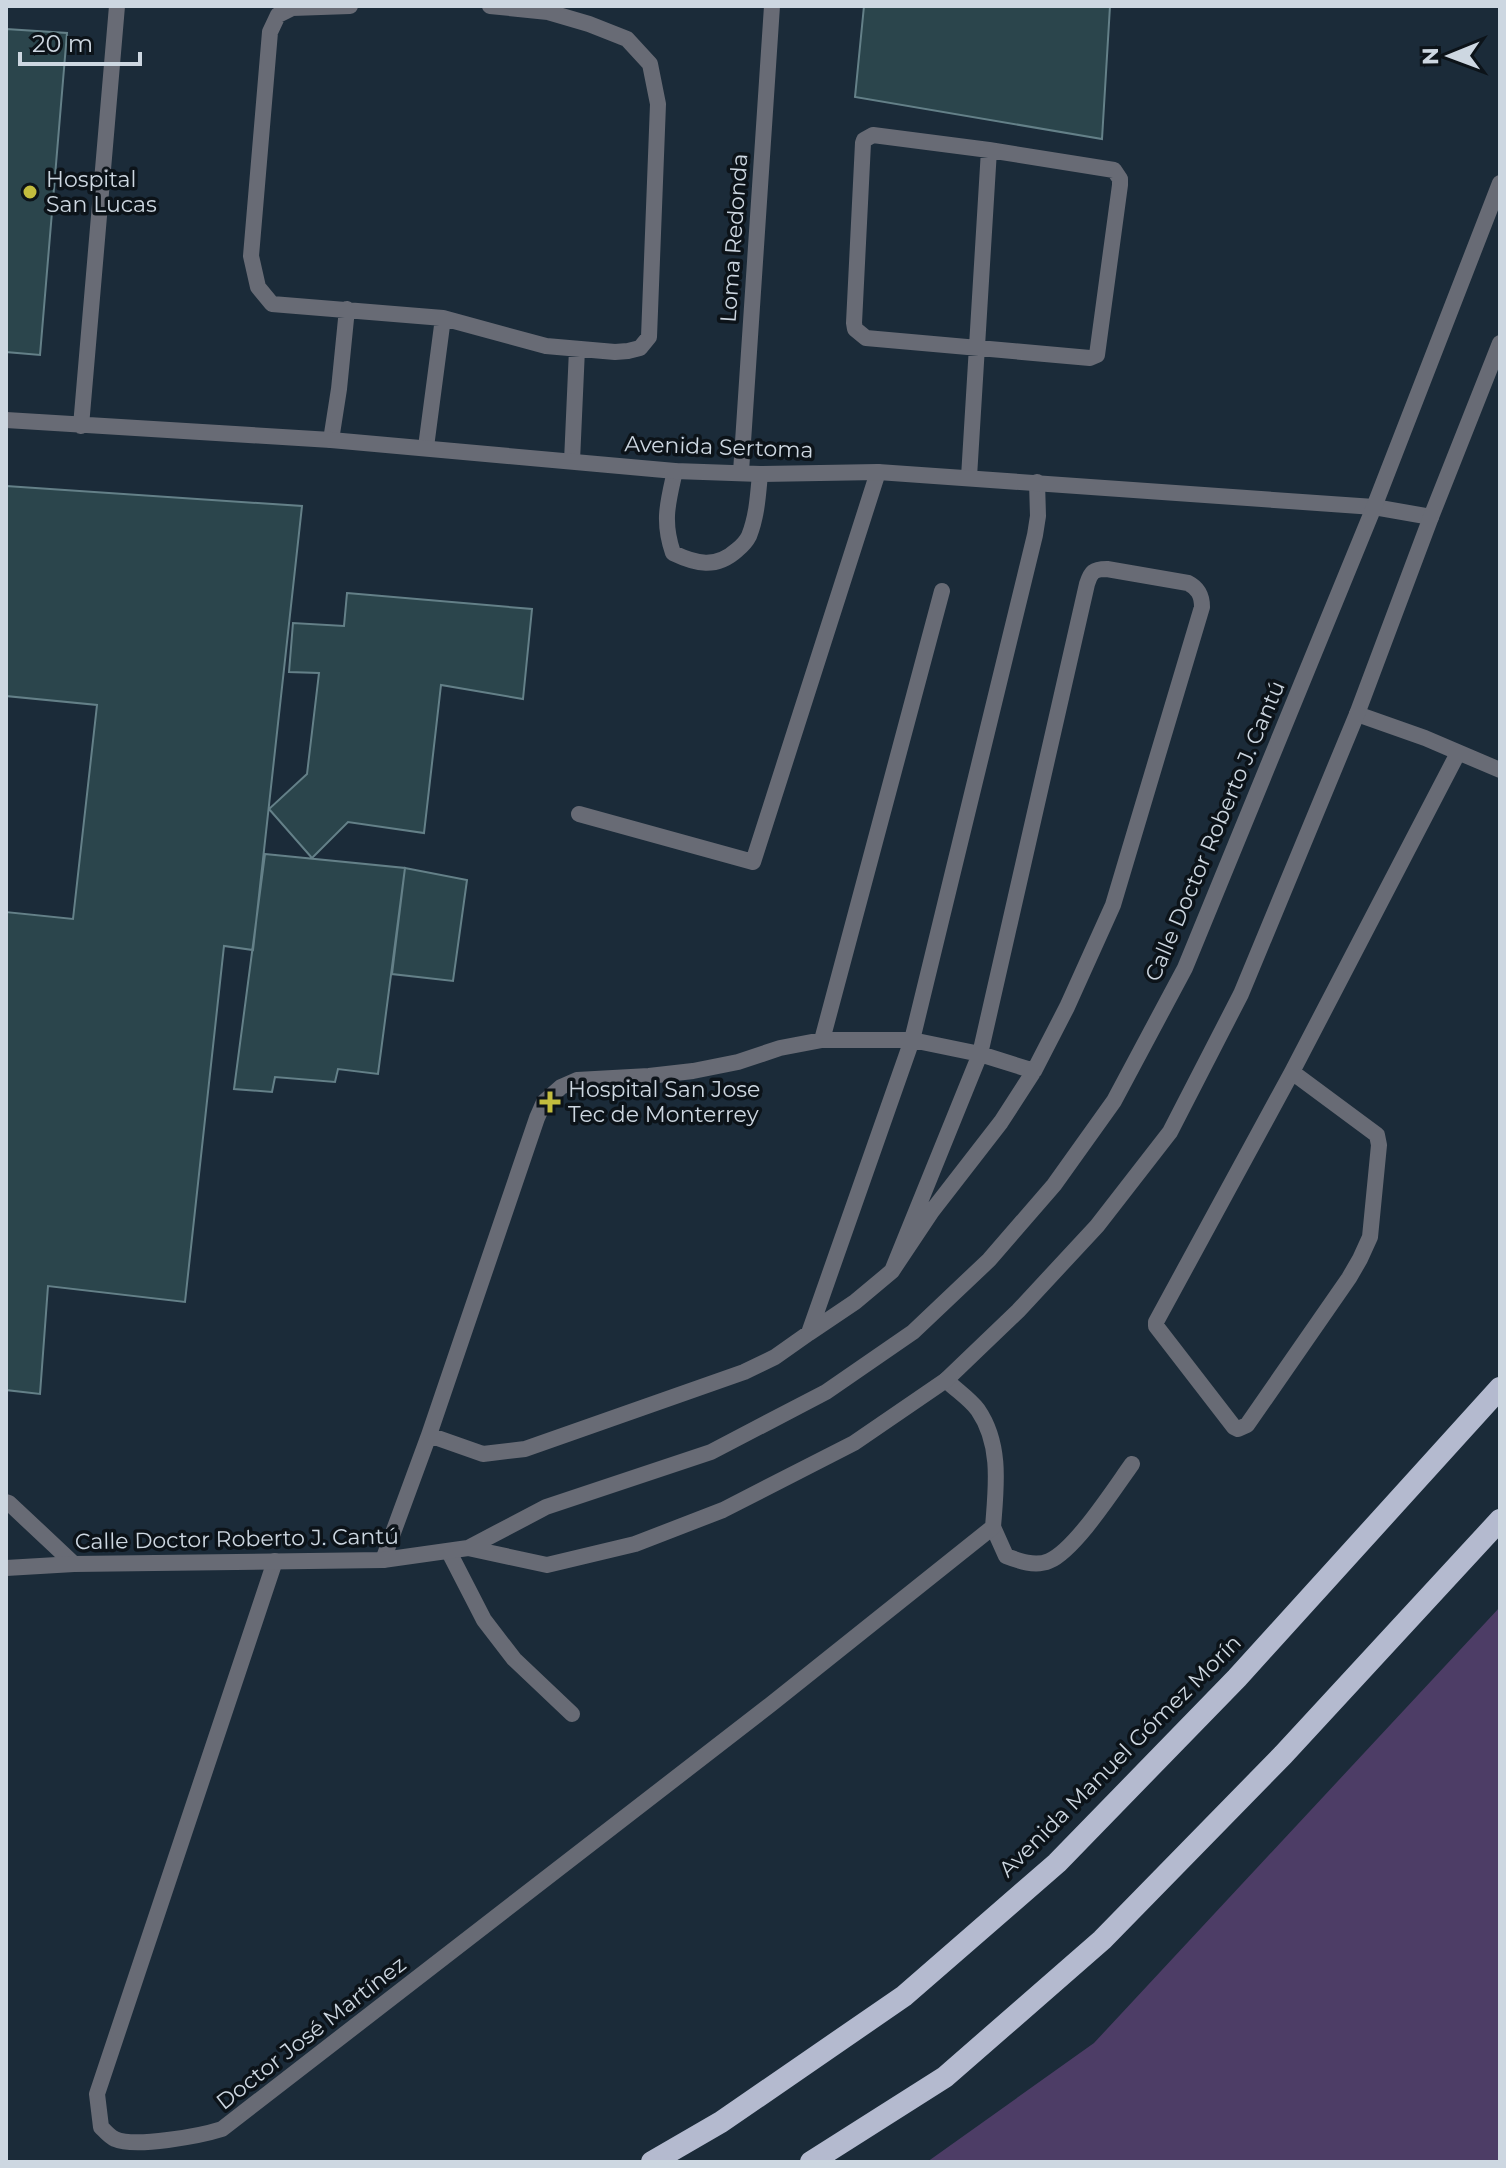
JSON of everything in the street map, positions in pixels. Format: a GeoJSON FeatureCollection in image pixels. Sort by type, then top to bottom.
{"type":"FeatureCollection","features":[{"type":"Feature","properties":{"kind":"highway","name":"Avenida Manuel Gómez Morín"},"geometry":{"type":"LineString","coordinates":[[652,2162],[721,2122],[904,1996],[1057,1863],[1237,1678],[1500,1388]]}},
{"type":"Feature","properties":{"kind":"highway"},"geometry":{"type":"LineString","coordinates":[[811,2162],[945,2077],[1102,1940],[1283,1755],[1500,1520]]}},
{"type":"Feature","properties":{"kind":"street"},"geometry":{"type":"LineString","coordinates":[[81,426],[117,6]]}},
{"type":"Feature","properties":{"kind":"street"},"geometry":{"type":"LineString","coordinates":[[350,6],[292,8],[278,15],[270,32],[251,256],[258,287],[272,304],[443,318],[546,346],[615,352],[640,348],[649,337],[658,104],[650,64],[627,39],[589,24],[548,12],[490,6]]}},
{"type":"Feature","properties":{"kind":"street","name":"Loma Redonda"},"geometry":{"type":"LineString","coordinates":[[741,472],[772,6]]}},
{"type":"Feature","properties":{"kind":"street"},"geometry":{"type":"LineString","coordinates":[[873,135],[1114,170],[1120,179],[1097,355],[1090,358],[977,348],[866,338],[855,329],[863,143],[873,135]]}},
{"type":"Feature","properties":{"kind":"street"},"geometry":{"type":"LineString","coordinates":[[969,477],[989,150]]}},
{"type":"Feature","properties":{"kind":"street","name":"Calle Doctor Roberto J. Cantú"},"geometry":{"type":"LineString","coordinates":[[6,1568],[74,1564],[383,1560],[468,1548],[546,1507],[711,1452],[826,1392],[913,1332],[989,1260],[1054,1185],[1114,1101],[1185,968],[1374,507],[1500,183]]}},
{"type":"Feature","properties":{"kind":"street"},"geometry":{"type":"LineString","coordinates":[[331,440],[347,309]]}},
{"type":"Feature","properties":{"kind":"street"},"geometry":{"type":"LineString","coordinates":[[426,447],[443,318]]}},
{"type":"Feature","properties":{"kind":"street","name":"Calle Doctor Roberto J. Cantú"},"geometry":{"type":"LineString","coordinates":[[468,1548],[547,1565],[635,1544],[723,1510],[854,1443],[946,1380],[1018,1311],[1097,1226],[1170,1132],[1241,994],[1357,714],[1500,343]]}},
{"type":"Feature","properties":{"kind":"street"},"geometry":{"type":"LineString","coordinates":[[572,461],[577,349]]}},
{"type":"Feature","properties":{"kind":"street","name":"Avenida Sertoma"},"geometry":{"type":"LineString","coordinates":[[6,420],[426,447],[675,471],[760,474],[878,472],[969,477],[1374,507],[1431,517]]}},
{"type":"Feature","properties":{"kind":"street"},"geometry":{"type":"LineString","coordinates":[[675,471],[667,508],[667,534],[673,553],[691,562],[711,563],[728,558],[748,540],[757,513],[760,474]]}},
{"type":"Feature","properties":{"kind":"street"},"geometry":{"type":"LineString","coordinates":[[579,814],[753,862],[878,472]]}},
{"type":"Feature","properties":{"kind":"street"},"geometry":{"type":"LineString","coordinates":[[809,1333],[912,1040],[1035,535],[1037,482]]}},
{"type":"Feature","properties":{"kind":"street"},"geometry":{"type":"LineString","coordinates":[[429,1435],[483,1454],[525,1449],[744,1372],[775,1357],[855,1302],[892,1271],[932,1211],[1001,1122],[1034,1071],[1113,905],[1202,607],[1195,586],[1107,569],[1091,572],[980,1054],[892,1271]]}},
{"type":"Feature","properties":{"kind":"street"},"geometry":{"type":"LineString","coordinates":[[822,1040],[942,591]]}},
{"type":"Feature","properties":{"kind":"street"},"geometry":{"type":"LineString","coordinates":[[1357,714],[1425,738],[1500,770]]}},
{"type":"Feature","properties":{"kind":"street"},"geometry":{"type":"LineString","coordinates":[[1292,1072],[1377,1135],[1379,1145],[1370,1237],[1349,1278],[1247,1425],[1238,1429],[1156,1326],[1156,1322],[1292,1072],[1458,753]]}},
{"type":"Feature","properties":{"kind":"street"},"geometry":{"type":"LineString","coordinates":[[383,1560],[537,1118],[544,1102],[561,1087],[577,1080],[693,1071],[822,1040],[912,1040],[980,1054],[1034,1071]]}},
{"type":"Feature","properties":{"kind":"street"},"geometry":{"type":"LineString","coordinates":[[946,1380],[978,1410],[992,1439],[997,1474],[993,1527],[1006,1556],[1024,1563],[1048,1562],[1075,1541],[1132,1464]]}},
{"type":"Feature","properties":{"kind":"street"},"geometry":{"type":"LineString","coordinates":[[6,1502],[74,1564]]}},
{"type":"Feature","properties":{"kind":"street","name":"Doctor José Martínez"},"geometry":{"type":"LineString","coordinates":[[275,1561],[97,2094],[101,2127],[113,2139],[133,2142],[202,2136],[222,2129],[770,1705],[993,1527]]}},
{"type":"Feature","properties":{"kind":"street"},"geometry":{"type":"LineString","coordinates":[[449,1552],[484,1620],[514,1659],[572,1714]]}},
{"type":"Feature","properties":{"kind":"shaded area"},"geometry":{"type":"Polygon","coordinates":[[[1500,1607],[1500,2162],[927,2162],[1094,2043],[1500,1607]]]}},
{"type":"Feature","properties":{"kind":"building"},"geometry":{"type":"Polygon","coordinates":[[[864,6],[1110,6],[1102,139],[855,97],[864,6]]]}},
{"type":"Feature","properties":{"kind":"building","name":"Hospital San Lucas"},"geometry":{"type":"Polygon","coordinates":[[[6,29],[67,33],[40,355],[6,352],[6,29]]]}},
{"type":"Feature","properties":{"kind":"building"},"geometry":{"type":"Polygon","coordinates":[[[6,486],[302,506],[253,950],[224,946],[185,1302],[48,1286],[40,1394],[6,1390],[6,912],[73,919],[97,705],[6,696],[6,486]]]}},
{"type":"Feature","properties":{"kind":"building"},"geometry":{"type":"Polygon","coordinates":[[[347,593],[532,609],[523,699],[441,685],[424,833],[348,822],[312,858],[269,809],[307,774],[319,673],[289,672],[293,623],[344,626],[347,593]]]}},
{"type":"Feature","properties":{"kind":"building"},"geometry":{"type":"Polygon","coordinates":[[[265,854],[405,868],[378,1074],[338,1069],[335,1082],[275,1077],[272,1092],[234,1089],[265,854]]]}},
{"type":"Feature","properties":{"kind":"building"},"geometry":{"type":"Polygon","coordinates":[[[405,868],[467,880],[453,981],[392,974],[405,868]]]}},
{"type":"Feature","properties":{"kind":"place","name":"Hospital San Lucas"},"geometry":{"type":"Point","coordinates":[30,192]}},
{"type":"Feature","properties":{"kind":"place","name":"Hospital San Jose Tec de Monterrey"},"geometry":{"type":"Point","coordinates":[550,1102]}}]}
